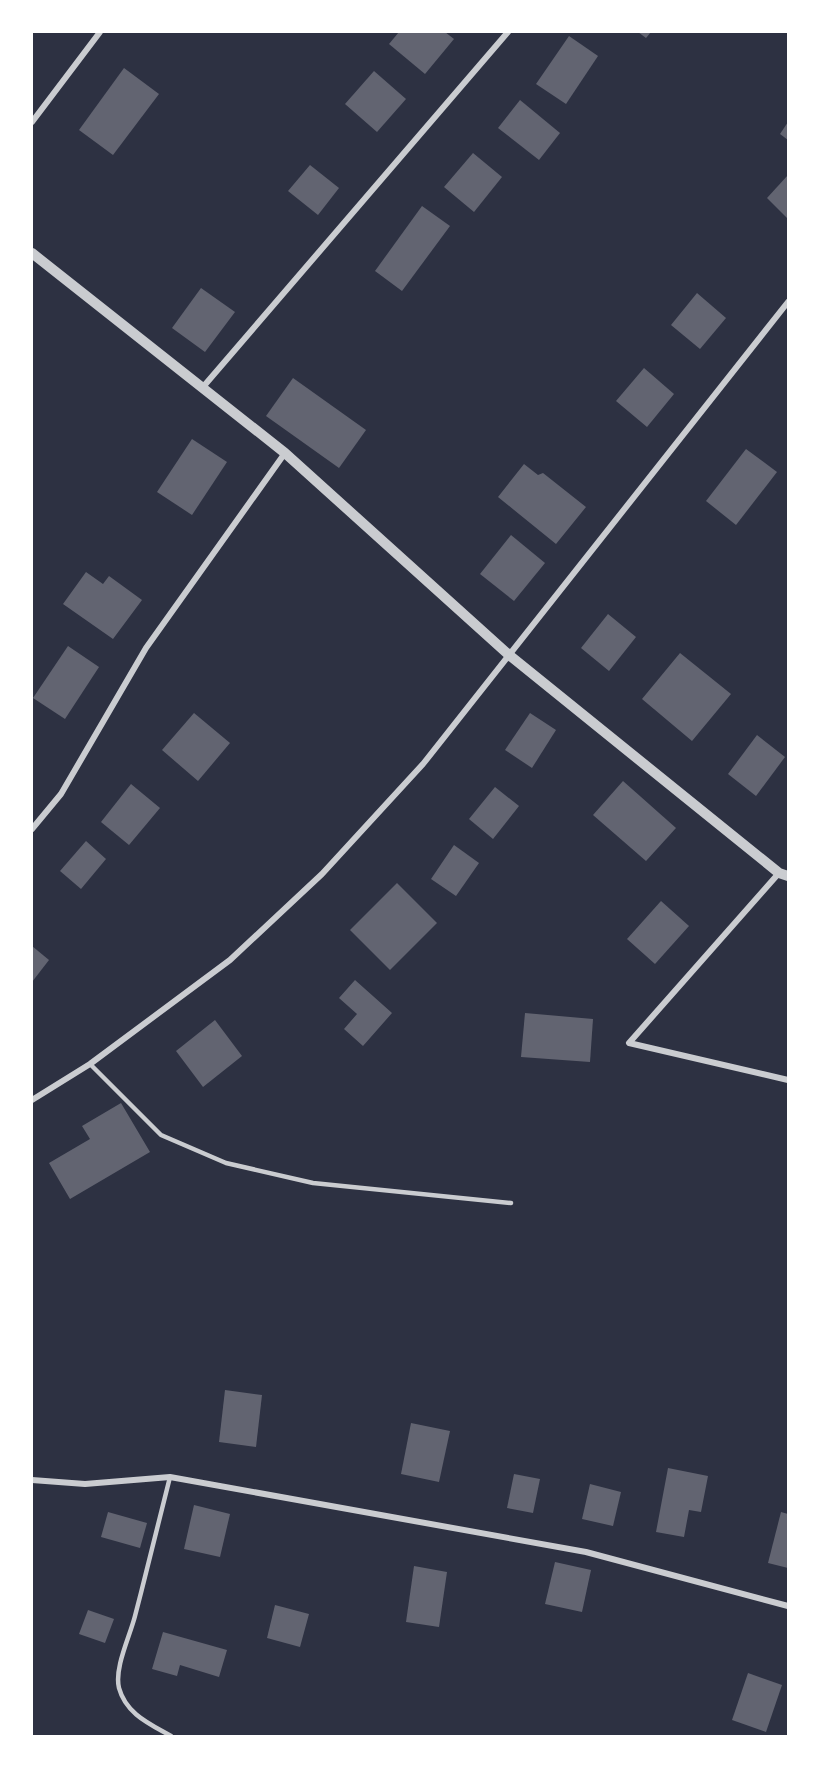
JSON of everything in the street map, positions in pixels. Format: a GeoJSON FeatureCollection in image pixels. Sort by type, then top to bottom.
{"type":"FeatureCollection","features":[{"type":"Feature","properties":{"kind":"street"},"geometry":{"type":"LineString","coordinates":[[32,122],[100,32]]}},
{"type":"Feature","properties":{"kind":"street"},"geometry":{"type":"LineString","coordinates":[[204,387],[508,32]]}},
{"type":"Feature","properties":{"kind":"street"},"geometry":{"type":"LineString","coordinates":[[34,258],[204,387],[285,453],[509,655],[784,874],[629,1043],[789,1080]]}},
{"type":"Feature","properties":{"kind":"street"},"geometry":{"type":"LineString","coordinates":[[32,1100],[90,1064],[230,960],[322,874],[423,764],[789,302]]}},
{"type":"Feature","properties":{"kind":"street"},"geometry":{"type":"LineString","coordinates":[[32,829],[61,794],[146,648],[285,453]]}},
{"type":"Feature","properties":{"kind":"street"},"geometry":{"type":"LineString","coordinates":[[32,1480],[85,1484],[170,1477],[586,1552],[789,1606]]}},
{"type":"Feature","properties":{"kind":"lane"},"geometry":{"type":"LineString","coordinates":[[90,1064],[161,1135],[226,1163],[313,1183],[512,1203]]}},
{"type":"Feature","properties":{"kind":"lane"},"geometry":{"type":"LineString","coordinates":[[170,1477],[118,1674],[119,1687],[126,1704],[134,1715],[171,1737]]}},
{"type":"Feature","properties":{"kind":"building"},"geometry":{"type":"Polygon","coordinates":[[[399,32],[445,32],[454,39],[425,74],[389,44],[399,32]]]}},
{"type":"Feature","properties":{"kind":"building"},"geometry":{"type":"Polygon","coordinates":[[[638,32],[651,32],[646,38],[638,32]]]}},
{"type":"Feature","properties":{"kind":"building"},"geometry":{"type":"Polygon","coordinates":[[[569,36],[598,56],[566,104],[536,84],[569,36]]]}},
{"type":"Feature","properties":{"kind":"building"},"geometry":{"type":"Polygon","coordinates":[[[124,68],[159,94],[113,155],[79,130],[124,68]]]}},
{"type":"Feature","properties":{"kind":"building"},"geometry":{"type":"Polygon","coordinates":[[[374,71],[406,99],[377,132],[345,104],[374,71]]]}},
{"type":"Feature","properties":{"kind":"building"},"geometry":{"type":"Polygon","coordinates":[[[520,100],[560,133],[539,160],[498,128],[520,100]]]}},
{"type":"Feature","properties":{"kind":"building"},"geometry":{"type":"Polygon","coordinates":[[[788,122],[788,140],[780,134],[788,122]]]}},
{"type":"Feature","properties":{"kind":"building"},"geometry":{"type":"Polygon","coordinates":[[[473,153],[502,177],[474,212],[444,187],[473,153]]]}},
{"type":"Feature","properties":{"kind":"building"},"geometry":{"type":"Polygon","coordinates":[[[310,165],[339,188],[318,215],[288,191],[310,165]]]}},
{"type":"Feature","properties":{"kind":"building"},"geometry":{"type":"Polygon","coordinates":[[[788,175],[788,219],[767,198],[788,175]]]}},
{"type":"Feature","properties":{"kind":"building"},"geometry":{"type":"Polygon","coordinates":[[[422,206],[450,226],[402,291],[375,271],[422,206]]]}},
{"type":"Feature","properties":{"kind":"building"},"geometry":{"type":"Polygon","coordinates":[[[201,288],[235,312],[205,352],[172,328],[201,288]]]}},
{"type":"Feature","properties":{"kind":"building"},"geometry":{"type":"Polygon","coordinates":[[[697,293],[726,318],[700,349],[671,325],[697,293]]]}},
{"type":"Feature","properties":{"kind":"building"},"geometry":{"type":"Polygon","coordinates":[[[644,368],[674,394],[647,427],[616,401],[644,368]]]}},
{"type":"Feature","properties":{"kind":"building"},"geometry":{"type":"Polygon","coordinates":[[[293,378],[366,430],[339,468],[266,416],[293,378]]]}},
{"type":"Feature","properties":{"kind":"building"},"geometry":{"type":"Polygon","coordinates":[[[192,439],[227,462],[192,515],[157,492],[192,439]]]}},
{"type":"Feature","properties":{"kind":"building"},"geometry":{"type":"Polygon","coordinates":[[[746,449],[777,472],[736,525],[706,501],[746,449]]]}},
{"type":"Feature","properties":{"kind":"building"},"geometry":{"type":"Polygon","coordinates":[[[524,464],[538,475],[543,473],[586,507],[556,544],[498,497],[524,464]]]}},
{"type":"Feature","properties":{"kind":"building"},"geometry":{"type":"Polygon","coordinates":[[[511,535],[545,563],[514,601],[480,574],[511,535]]]}},
{"type":"Feature","properties":{"kind":"building"},"geometry":{"type":"Polygon","coordinates":[[[86,572],[103,584],[109,576],[142,600],[113,639],[63,604],[86,572]]]}},
{"type":"Feature","properties":{"kind":"building"},"geometry":{"type":"Polygon","coordinates":[[[608,614],[636,637],[609,671],[581,648],[608,614]]]}},
{"type":"Feature","properties":{"kind":"building"},"geometry":{"type":"Polygon","coordinates":[[[68,646],[99,667],[65,719],[33,698],[68,646]]]}},
{"type":"Feature","properties":{"kind":"building"},"geometry":{"type":"Polygon","coordinates":[[[680,653],[731,694],[692,741],[642,699],[680,653]]]}},
{"type":"Feature","properties":{"kind":"building"},"geometry":{"type":"Polygon","coordinates":[[[194,713],[230,743],[198,781],[162,750],[194,713]]]}},
{"type":"Feature","properties":{"kind":"building"},"geometry":{"type":"Polygon","coordinates":[[[530,713],[556,730],[532,768],[505,750],[530,713]]]}},
{"type":"Feature","properties":{"kind":"building"},"geometry":{"type":"Polygon","coordinates":[[[757,735],[785,757],[756,796],[728,774],[757,735]]]}},
{"type":"Feature","properties":{"kind":"building"},"geometry":{"type":"Polygon","coordinates":[[[623,781],[676,828],[646,861],[593,815],[623,781]]]}},
{"type":"Feature","properties":{"kind":"building"},"geometry":{"type":"Polygon","coordinates":[[[131,784],[160,808],[129,845],[101,822],[131,784]]]}},
{"type":"Feature","properties":{"kind":"building"},"geometry":{"type":"Polygon","coordinates":[[[495,787],[519,806],[493,839],[469,819],[495,787]]]}},
{"type":"Feature","properties":{"kind":"building"},"geometry":{"type":"Polygon","coordinates":[[[86,841],[106,859],[81,889],[60,871],[86,841]]]}},
{"type":"Feature","properties":{"kind":"building"},"geometry":{"type":"Polygon","coordinates":[[[454,845],[479,863],[456,896],[431,879],[454,845]]]}},
{"type":"Feature","properties":{"kind":"building"},"geometry":{"type":"Polygon","coordinates":[[[397,883],[437,923],[390,970],[350,930],[397,883]]]}},
{"type":"Feature","properties":{"kind":"building"},"geometry":{"type":"Polygon","coordinates":[[[661,901],[689,926],[655,964],[627,939],[661,901]]]}},
{"type":"Feature","properties":{"kind":"building"},"geometry":{"type":"Polygon","coordinates":[[[32,946],[49,960],[32,982],[32,946]]]}},
{"type":"Feature","properties":{"kind":"building"},"geometry":{"type":"Polygon","coordinates":[[[355,980],[392,1013],[363,1046],[344,1029],[357,1014],[339,998],[355,980]]]}},
{"type":"Feature","properties":{"kind":"building"},"geometry":{"type":"Polygon","coordinates":[[[525,1013],[593,1019],[590,1062],[521,1057],[525,1013]]]}},
{"type":"Feature","properties":{"kind":"building"},"geometry":{"type":"Polygon","coordinates":[[[215,1020],[242,1056],[203,1087],[176,1051],[215,1020]]]}},
{"type":"Feature","properties":{"kind":"building"},"geometry":{"type":"Polygon","coordinates":[[[121,1103],[150,1152],[70,1199],[49,1163],[90,1139],[82,1126],[121,1103]]]}},
{"type":"Feature","properties":{"kind":"building"},"geometry":{"type":"Polygon","coordinates":[[[225,1390],[262,1395],[256,1447],[219,1442],[225,1390]]]}},
{"type":"Feature","properties":{"kind":"building"},"geometry":{"type":"Polygon","coordinates":[[[411,1423],[450,1431],[439,1482],[401,1474],[411,1423]]]}},
{"type":"Feature","properties":{"kind":"building"},"geometry":{"type":"Polygon","coordinates":[[[668,1468],[708,1476],[701,1512],[689,1510],[684,1537],[656,1532],[668,1468]]]}},
{"type":"Feature","properties":{"kind":"building"},"geometry":{"type":"Polygon","coordinates":[[[514,1474],[540,1479],[533,1513],[507,1508],[514,1474]]]}},
{"type":"Feature","properties":{"kind":"building"},"geometry":{"type":"Polygon","coordinates":[[[590,1484],[621,1492],[613,1526],[582,1519],[590,1484]]]}},
{"type":"Feature","properties":{"kind":"building"},"geometry":{"type":"Polygon","coordinates":[[[194,1505],[230,1514],[220,1557],[184,1549],[194,1505]]]}},
{"type":"Feature","properties":{"kind":"building"},"geometry":{"type":"Polygon","coordinates":[[[108,1512],[147,1523],[140,1548],[101,1537],[108,1512]]]}},
{"type":"Feature","properties":{"kind":"building"},"geometry":{"type":"Polygon","coordinates":[[[781,1512],[788,1514],[788,1568],[768,1563],[781,1512]]]}},
{"type":"Feature","properties":{"kind":"building"},"geometry":{"type":"Polygon","coordinates":[[[555,1562],[591,1570],[582,1612],[545,1604],[555,1562]]]}},
{"type":"Feature","properties":{"kind":"building"},"geometry":{"type":"Polygon","coordinates":[[[414,1566],[447,1572],[439,1627],[406,1622],[414,1566]]]}},
{"type":"Feature","properties":{"kind":"building"},"geometry":{"type":"Polygon","coordinates":[[[275,1605],[309,1614],[300,1647],[267,1638],[275,1605]]]}},
{"type":"Feature","properties":{"kind":"building"},"geometry":{"type":"Polygon","coordinates":[[[88,1610],[114,1619],[105,1643],[79,1634],[88,1610]]]}},
{"type":"Feature","properties":{"kind":"building"},"geometry":{"type":"Polygon","coordinates":[[[163,1632],[227,1650],[219,1677],[180,1665],[177,1676],[152,1669],[163,1632]]]}},
{"type":"Feature","properties":{"kind":"building"},"geometry":{"type":"Polygon","coordinates":[[[748,1673],[782,1685],[766,1732],[732,1720],[748,1673]]]}}]}
